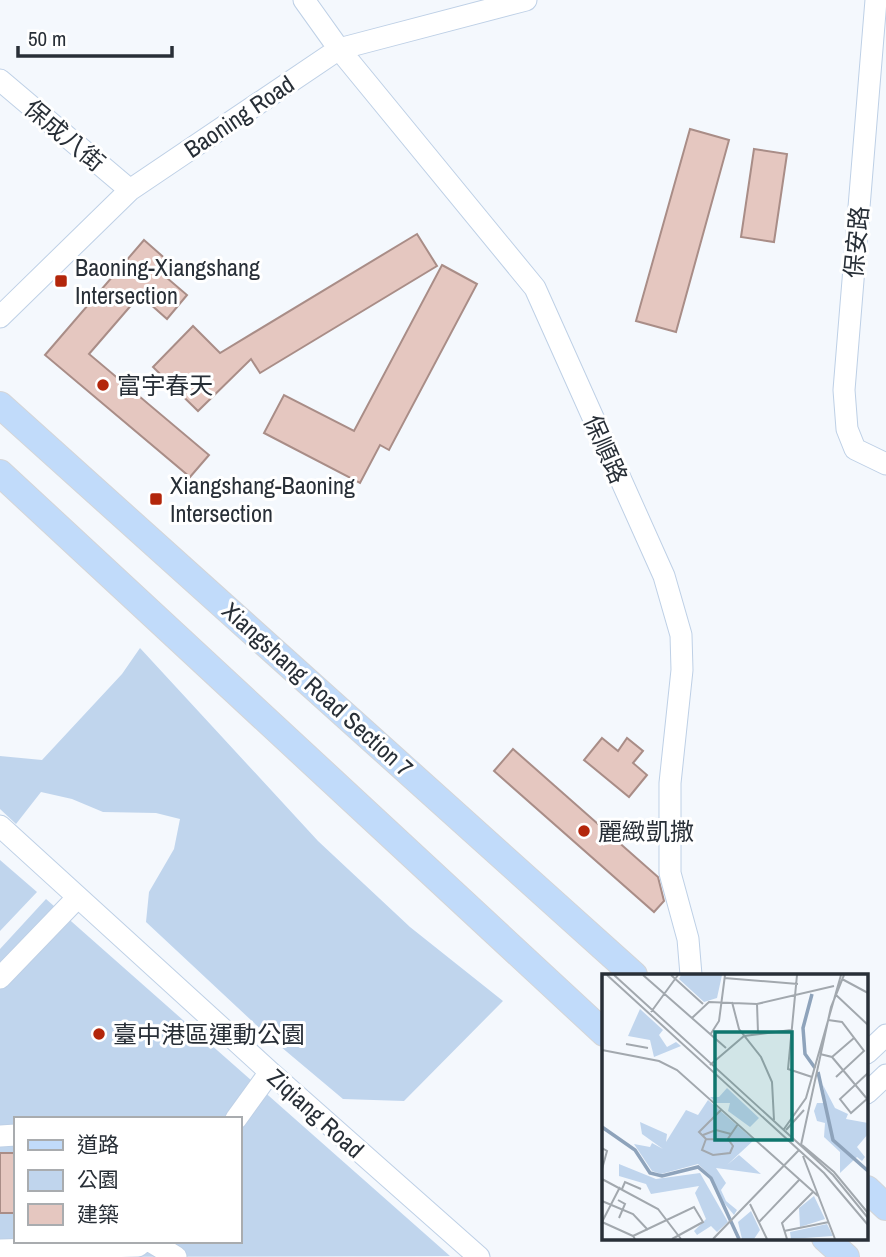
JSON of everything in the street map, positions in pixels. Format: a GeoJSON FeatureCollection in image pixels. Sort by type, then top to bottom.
{"type":"FeatureCollection","features":[{"type":"Feature","properties":{"kind":"main road","name":"Xiangshang Road Section 7"},"geometry":{"type":"LineString","coordinates":[[0,405],[633,974]]}},
{"type":"Feature","properties":{"kind":"main road"},"geometry":{"type":"LineString","coordinates":[[0,473],[602,1031]]}},
{"type":"Feature","properties":{"kind":"main road"},"geometry":{"type":"LineString","coordinates":[[868,1190],[886,1207]]}},
{"type":"Feature","properties":{"kind":"main road"},"geometry":{"type":"LineString","coordinates":[[827,1240],[846,1257]]}},
{"type":"Feature","properties":{"kind":"street","name":"保順路"},"geometry":{"type":"LineString","coordinates":[[304,0],[339,49],[535,288],[664,576],[681,635],[681,681],[670,783],[670,873],[688,939],[691,974]]}},
{"type":"Feature","properties":{"kind":"street","name":"Baoning Road"},"geometry":{"type":"LineString","coordinates":[[0,317],[130,190],[339,49],[501,3],[526,0]]}},
{"type":"Feature","properties":{"kind":"street","name":"保安路"},"geometry":{"type":"LineString","coordinates":[[876,0],[844,390],[847,429],[855,449],[886,464]]}},
{"type":"Feature","properties":{"kind":"street","name":"保成八街"},"geometry":{"type":"LineString","coordinates":[[0,79],[130,190]]}},
{"type":"Feature","properties":{"kind":"street","name":"Ziqiang Road"},"geometry":{"type":"LineString","coordinates":[[0,826],[270,1072],[479,1257]]}},
{"type":"Feature","properties":{"kind":"street"},"geometry":{"type":"LineString","coordinates":[[0,978],[78,897]]}},
{"type":"Feature","properties":{"kind":"street"},"geometry":{"type":"LineString","coordinates":[[868,1052],[886,1035]]}},
{"type":"Feature","properties":{"kind":"street"},"geometry":{"type":"LineString","coordinates":[[237,1117],[270,1072]]}},
{"type":"Feature","properties":{"kind":"street"},"geometry":{"type":"LineString","coordinates":[[868,1092],[886,1075]]}},
{"type":"Feature","properties":{"kind":"street"},"geometry":{"type":"LineString","coordinates":[[0,1250],[138,1247],[142,1243]]}},
{"type":"Feature","properties":{"kind":"street"},"geometry":{"type":"LineString","coordinates":[[153,1243],[176,1257]]}},
{"type":"Feature","properties":{"kind":"green space"},"geometry":{"type":"Polygon","coordinates":[[[140,648],[318,841],[410,927],[503,1001],[404,1101],[343,1099],[268,1036],[146,922],[149,892],[174,849],[180,819],[156,813],[103,812],[72,799],[41,792],[16,824],[0,809],[0,756],[42,760],[122,674],[140,648]]]}},
{"type":"Feature","properties":{"kind":"green space"},"geometry":{"type":"Polygon","coordinates":[[[0,860],[37,892],[0,931],[0,860]]]}},
{"type":"Feature","properties":{"kind":"green space","name":"臺中港區運動公園"},"geometry":{"type":"Polygon","coordinates":[[[46,899],[450,1256],[0,1257],[0,949],[46,899]]]}},
{"type":"Feature","properties":{"kind":"building"},"geometry":{"type":"Polygon","coordinates":[[[690,129],[729,140],[676,332],[636,321],[690,129]]]}},
{"type":"Feature","properties":{"kind":"building"},"geometry":{"type":"Polygon","coordinates":[[[754,149],[787,154],[774,242],[741,237],[754,149]]]}},
{"type":"Feature","properties":{"kind":"building"},"geometry":{"type":"Polygon","coordinates":[[[417,234],[437,266],[260,373],[251,359],[198,411],[153,367],[193,326],[220,353],[417,234]]]}},
{"type":"Feature","properties":{"kind":"building"},"geometry":{"type":"Polygon","coordinates":[[[144,240],[169,262],[160,272],[187,295],[167,319],[140,295],[89,354],[209,455],[190,477],[45,355],[144,240]]]}},
{"type":"Feature","properties":{"kind":"building"},"geometry":{"type":"Polygon","coordinates":[[[442,265],[477,284],[389,450],[380,445],[360,483],[264,433],[284,395],[354,431],[442,265]]]}},
{"type":"Feature","properties":{"kind":"building","name":"麗緻凱撒"},"geometry":{"type":"Polygon","coordinates":[[[602,738],[618,751],[627,738],[643,751],[633,763],[647,775],[629,797],[584,760],[602,738]]]}},
{"type":"Feature","properties":{"kind":"building","name":"麗緻凱撒"},"geometry":{"type":"Polygon","coordinates":[[[513,749],[658,877],[664,901],[654,912],[494,771],[513,749]]]}},
{"type":"Feature","properties":{"kind":"building"},"geometry":{"type":"Polygon","coordinates":[[[0,1153],[14,1153],[14,1213],[0,1213],[0,1153]]]}},
{"type":"Feature","properties":{"kind":"place","name":"Baoning-Xiangshang Intersection"},"geometry":{"type":"Point","coordinates":[61,281]}},
{"type":"Feature","properties":{"kind":"place","name":"富宇春天"},"geometry":{"type":"Point","coordinates":[103,385]}},
{"type":"Feature","properties":{"kind":"place","name":"Xiangshang-Baoning Intersection"},"geometry":{"type":"Point","coordinates":[156,499]}},
{"type":"Feature","properties":{"kind":"place","name":"麗緻凱撒"},"geometry":{"type":"Point","coordinates":[584,831]}},
{"type":"Feature","properties":{"kind":"place","name":"臺中港區運動公園"},"geometry":{"type":"Point","coordinates":[99,1034]}}]}
